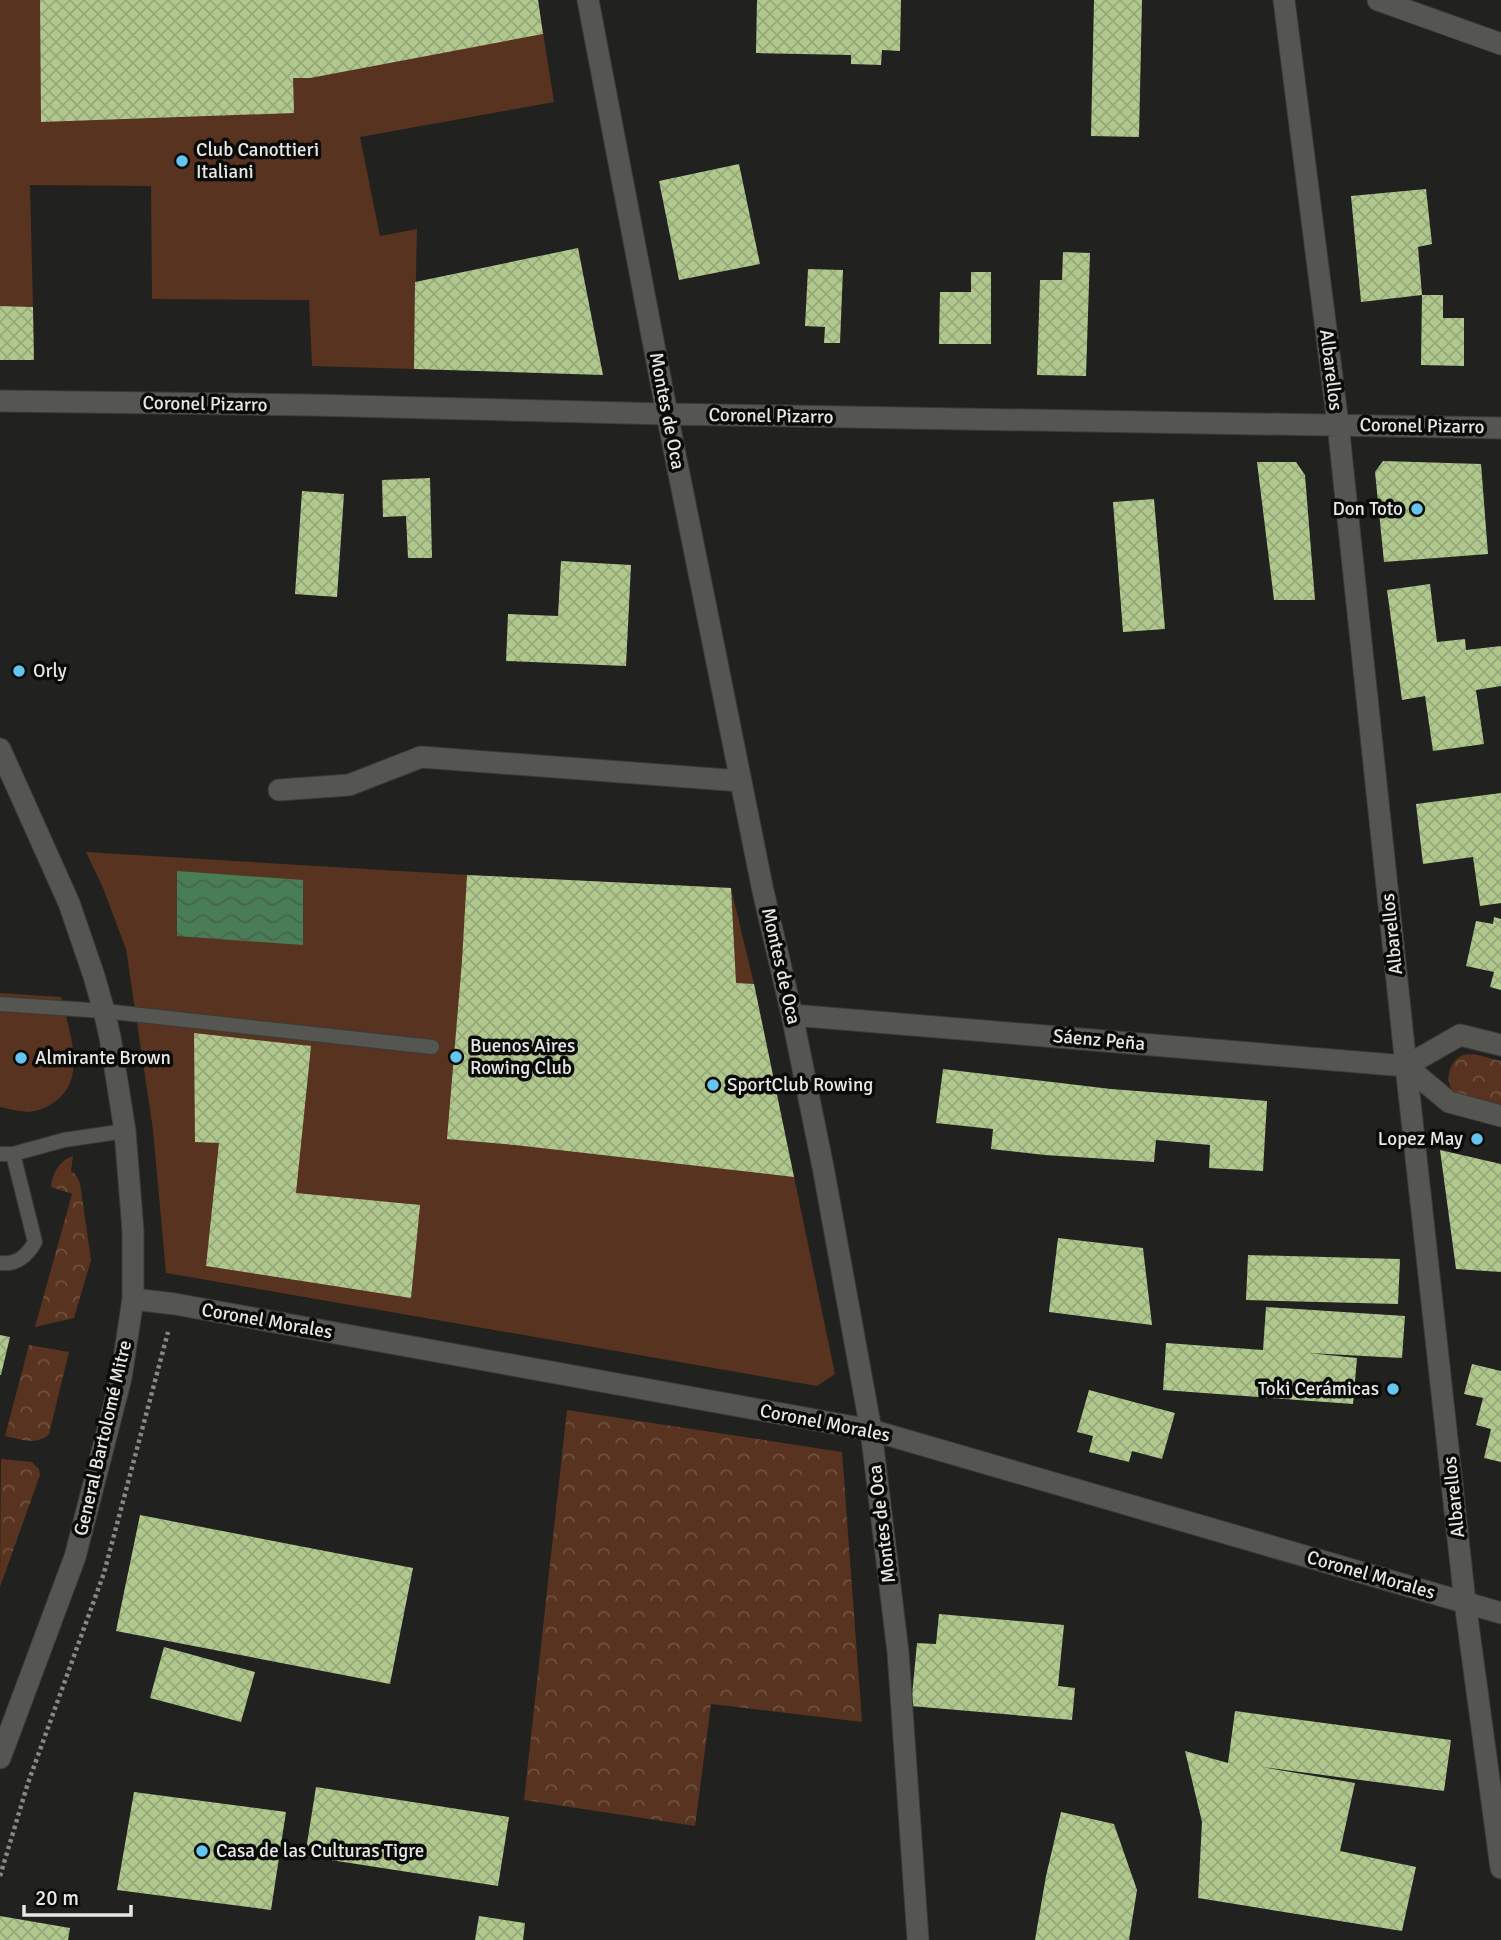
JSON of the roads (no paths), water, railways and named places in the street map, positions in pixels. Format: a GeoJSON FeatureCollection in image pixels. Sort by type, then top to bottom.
{"type":"FeatureCollection","features":[{"type":"Feature","properties":{"kind":"street","name":"Montes de Oca"},"geometry":{"type":"LineString","coordinates":[[588,0],[667,414],[763,891],[823,1167],[871,1430],[898,1652],[918,1940]]}},
{"type":"Feature","properties":{"kind":"street","name":"Albarellos"},"geometry":{"type":"LineString","coordinates":[[1284,0],[1338,424],[1465,1602],[1501,1868]]}},
{"type":"Feature","properties":{"kind":"street"},"geometry":{"type":"LineString","coordinates":[[1378,0],[1501,44]]}},
{"type":"Feature","properties":{"kind":"street","name":"Coronel Pizarro"},"geometry":{"type":"LineString","coordinates":[[0,401],[1501,428]]}},
{"type":"Feature","properties":{"kind":"street","name":"General Bartolomé Mitre"},"geometry":{"type":"LineString","coordinates":[[0,749],[69,903],[104,1012],[125,1131],[133,1231],[133,1299],[121,1378],[75,1557],[0,1758]]}},
{"type":"Feature","properties":{"kind":"street"},"geometry":{"type":"LineString","coordinates":[[279,790],[349,785],[421,757],[741,781]]}},
{"type":"Feature","properties":{"kind":"street","name":"Sáenz Peña"},"geometry":{"type":"LineString","coordinates":[[792,1015],[1406,1066]]}},
{"type":"Feature","properties":{"kind":"street"},"geometry":{"type":"LineString","coordinates":[[1501,1045],[1460,1035],[1406,1066],[1448,1102],[1501,1116]]}},
{"type":"Feature","properties":{"kind":"street","name":"Coronel Morales"},"geometry":{"type":"LineString","coordinates":[[133,1299],[175,1304],[871,1430],[1501,1613]]}},
{"type":"Feature","properties":{"kind":"lane"},"geometry":{"type":"LineString","coordinates":[[0,1004],[104,1012],[432,1047]]}},
{"type":"Feature","properties":{"kind":"lane"},"geometry":{"type":"LineString","coordinates":[[0,1263],[20,1260],[35,1242],[6,1154],[64,1140],[125,1131]]}},
{"type":"Feature","properties":{"kind":"water"},"geometry":{"type":"Polygon","coordinates":[[[177,871],[303,880],[303,945],[177,936],[177,871]]]}},
{"type":"Feature","properties":{"kind":"place","name":"Club Canottieri Italiani"},"geometry":{"type":"Point","coordinates":[182,161]}},
{"type":"Feature","properties":{"kind":"place","name":"Don Toto"},"geometry":{"type":"Point","coordinates":[1417,509]}},
{"type":"Feature","properties":{"kind":"place","name":"Orly"},"geometry":{"type":"Point","coordinates":[19,671]}},
{"type":"Feature","properties":{"kind":"place","name":"Buenos Aires Rowing Club"},"geometry":{"type":"Point","coordinates":[456,1057]}},
{"type":"Feature","properties":{"kind":"place","name":"Almirante Brown"},"geometry":{"type":"Point","coordinates":[21,1058]}},
{"type":"Feature","properties":{"kind":"place","name":"SportClub Rowing"},"geometry":{"type":"Point","coordinates":[713,1085]}},
{"type":"Feature","properties":{"kind":"place","name":"Lopez May"},"geometry":{"type":"Point","coordinates":[1477,1139]}},
{"type":"Feature","properties":{"kind":"place","name":"Toki Cerámicas"},"geometry":{"type":"Point","coordinates":[1393,1389]}},
{"type":"Feature","properties":{"kind":"place","name":"Casa de las Culturas Tigre"},"geometry":{"type":"Point","coordinates":[202,1851]}}]}
